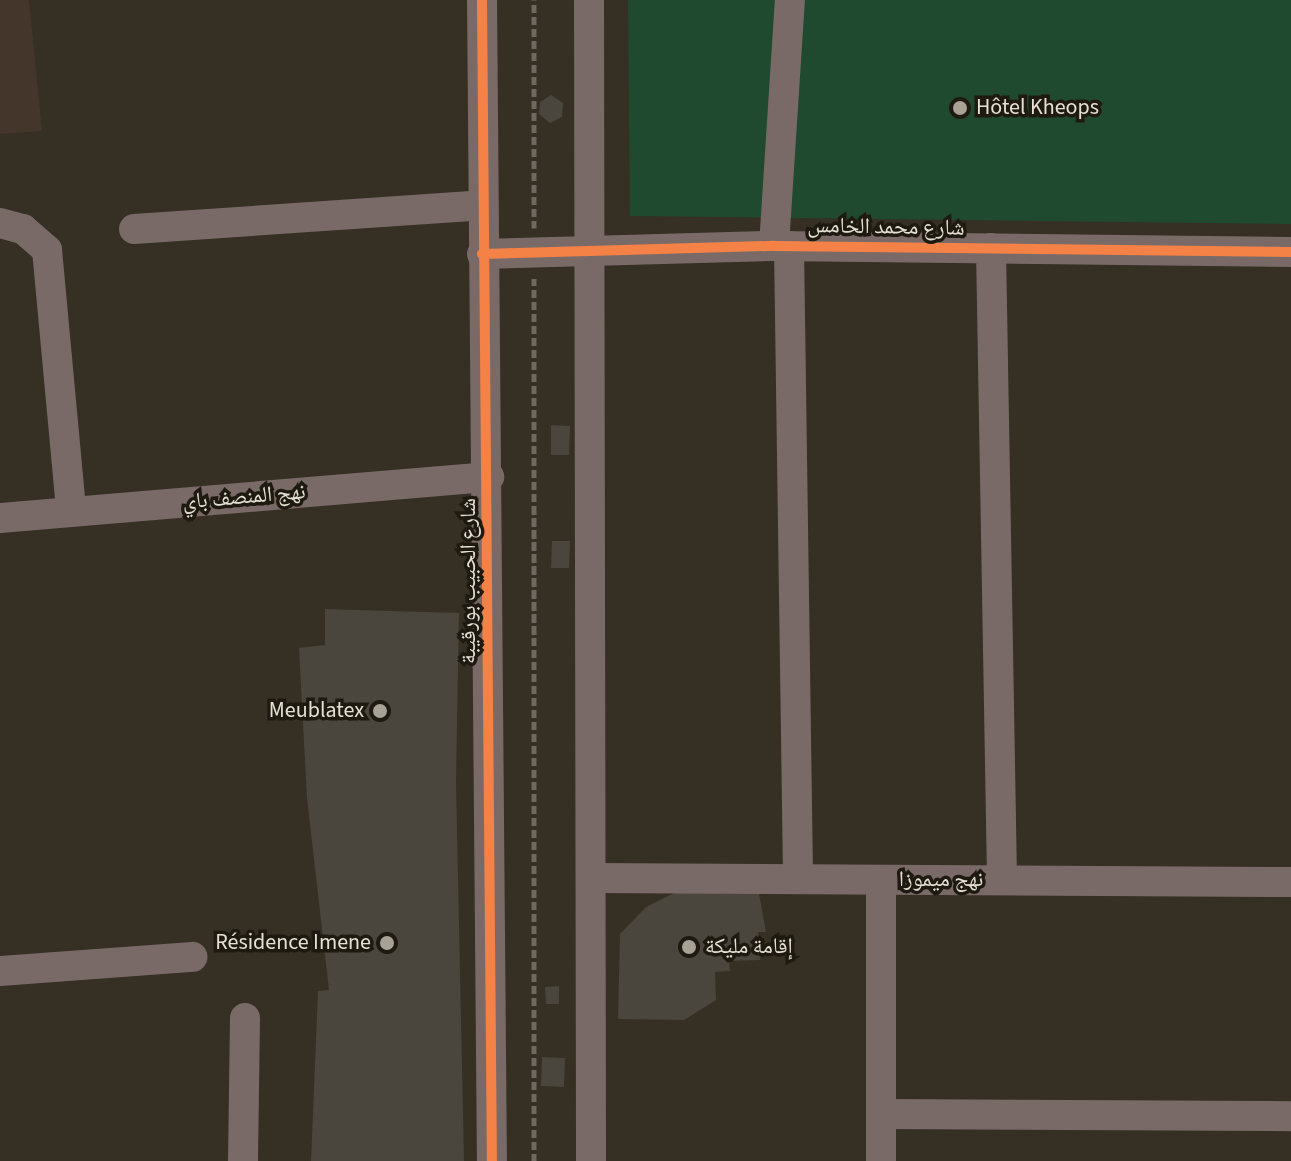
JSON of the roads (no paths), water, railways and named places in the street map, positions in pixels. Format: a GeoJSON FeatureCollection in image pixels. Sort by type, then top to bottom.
{"type":"FeatureCollection","features":[{"type":"Feature","properties":{"kind":"street","name":"شارع الحبيب بورقيبة"},"geometry":{"type":"LineString","coordinates":[[482,0],[482,254],[489,477],[492,1161]]}},
{"type":"Feature","properties":{"kind":"street"},"geometry":{"type":"LineString","coordinates":[[589,0],[591,1161]]}},
{"type":"Feature","properties":{"kind":"street"},"geometry":{"type":"LineString","coordinates":[[790,0],[781,246],[798,878]]}},
{"type":"Feature","properties":{"kind":"street"},"geometry":{"type":"LineString","coordinates":[[134,229],[482,205]]}},
{"type":"Feature","properties":{"kind":"street"},"geometry":{"type":"LineString","coordinates":[[0,223],[23,229],[47,250],[71,511]]}},
{"type":"Feature","properties":{"kind":"street","name":"شارع محمد الخامس"},"geometry":{"type":"LineString","coordinates":[[482,254],[781,246],[1291,252]]}},
{"type":"Feature","properties":{"kind":"street"},"geometry":{"type":"LineString","coordinates":[[991,248],[1002,880]]}},
{"type":"Feature","properties":{"kind":"street","name":"نهج المنصف باي"},"geometry":{"type":"LineString","coordinates":[[0,518],[489,477]]}},
{"type":"Feature","properties":{"kind":"street","name":"نهج ميموزا"},"geometry":{"type":"LineString","coordinates":[[591,878],[1291,882]]}},
{"type":"Feature","properties":{"kind":"street"},"geometry":{"type":"LineString","coordinates":[[881,880],[881,1161]]}},
{"type":"Feature","properties":{"kind":"street"},"geometry":{"type":"LineString","coordinates":[[0,971],[192,957]]}},
{"type":"Feature","properties":{"kind":"street"},"geometry":{"type":"LineString","coordinates":[[243,1161],[245,1018]]}},
{"type":"Feature","properties":{"kind":"street"},"geometry":{"type":"LineString","coordinates":[[882,1114],[1291,1116]]}},
{"type":"Feature","properties":{"kind":"place","name":"Hôtel Kheops"},"geometry":{"type":"Point","coordinates":[960,108]}},
{"type":"Feature","properties":{"kind":"place","name":"Meublatex"},"geometry":{"type":"Point","coordinates":[380,711]}},
{"type":"Feature","properties":{"kind":"place","name":"Résidence Imene"},"geometry":{"type":"Point","coordinates":[387,943]}},
{"type":"Feature","properties":{"kind":"place","name":"إقامة مليكة"},"geometry":{"type":"Point","coordinates":[689,947]}}]}
